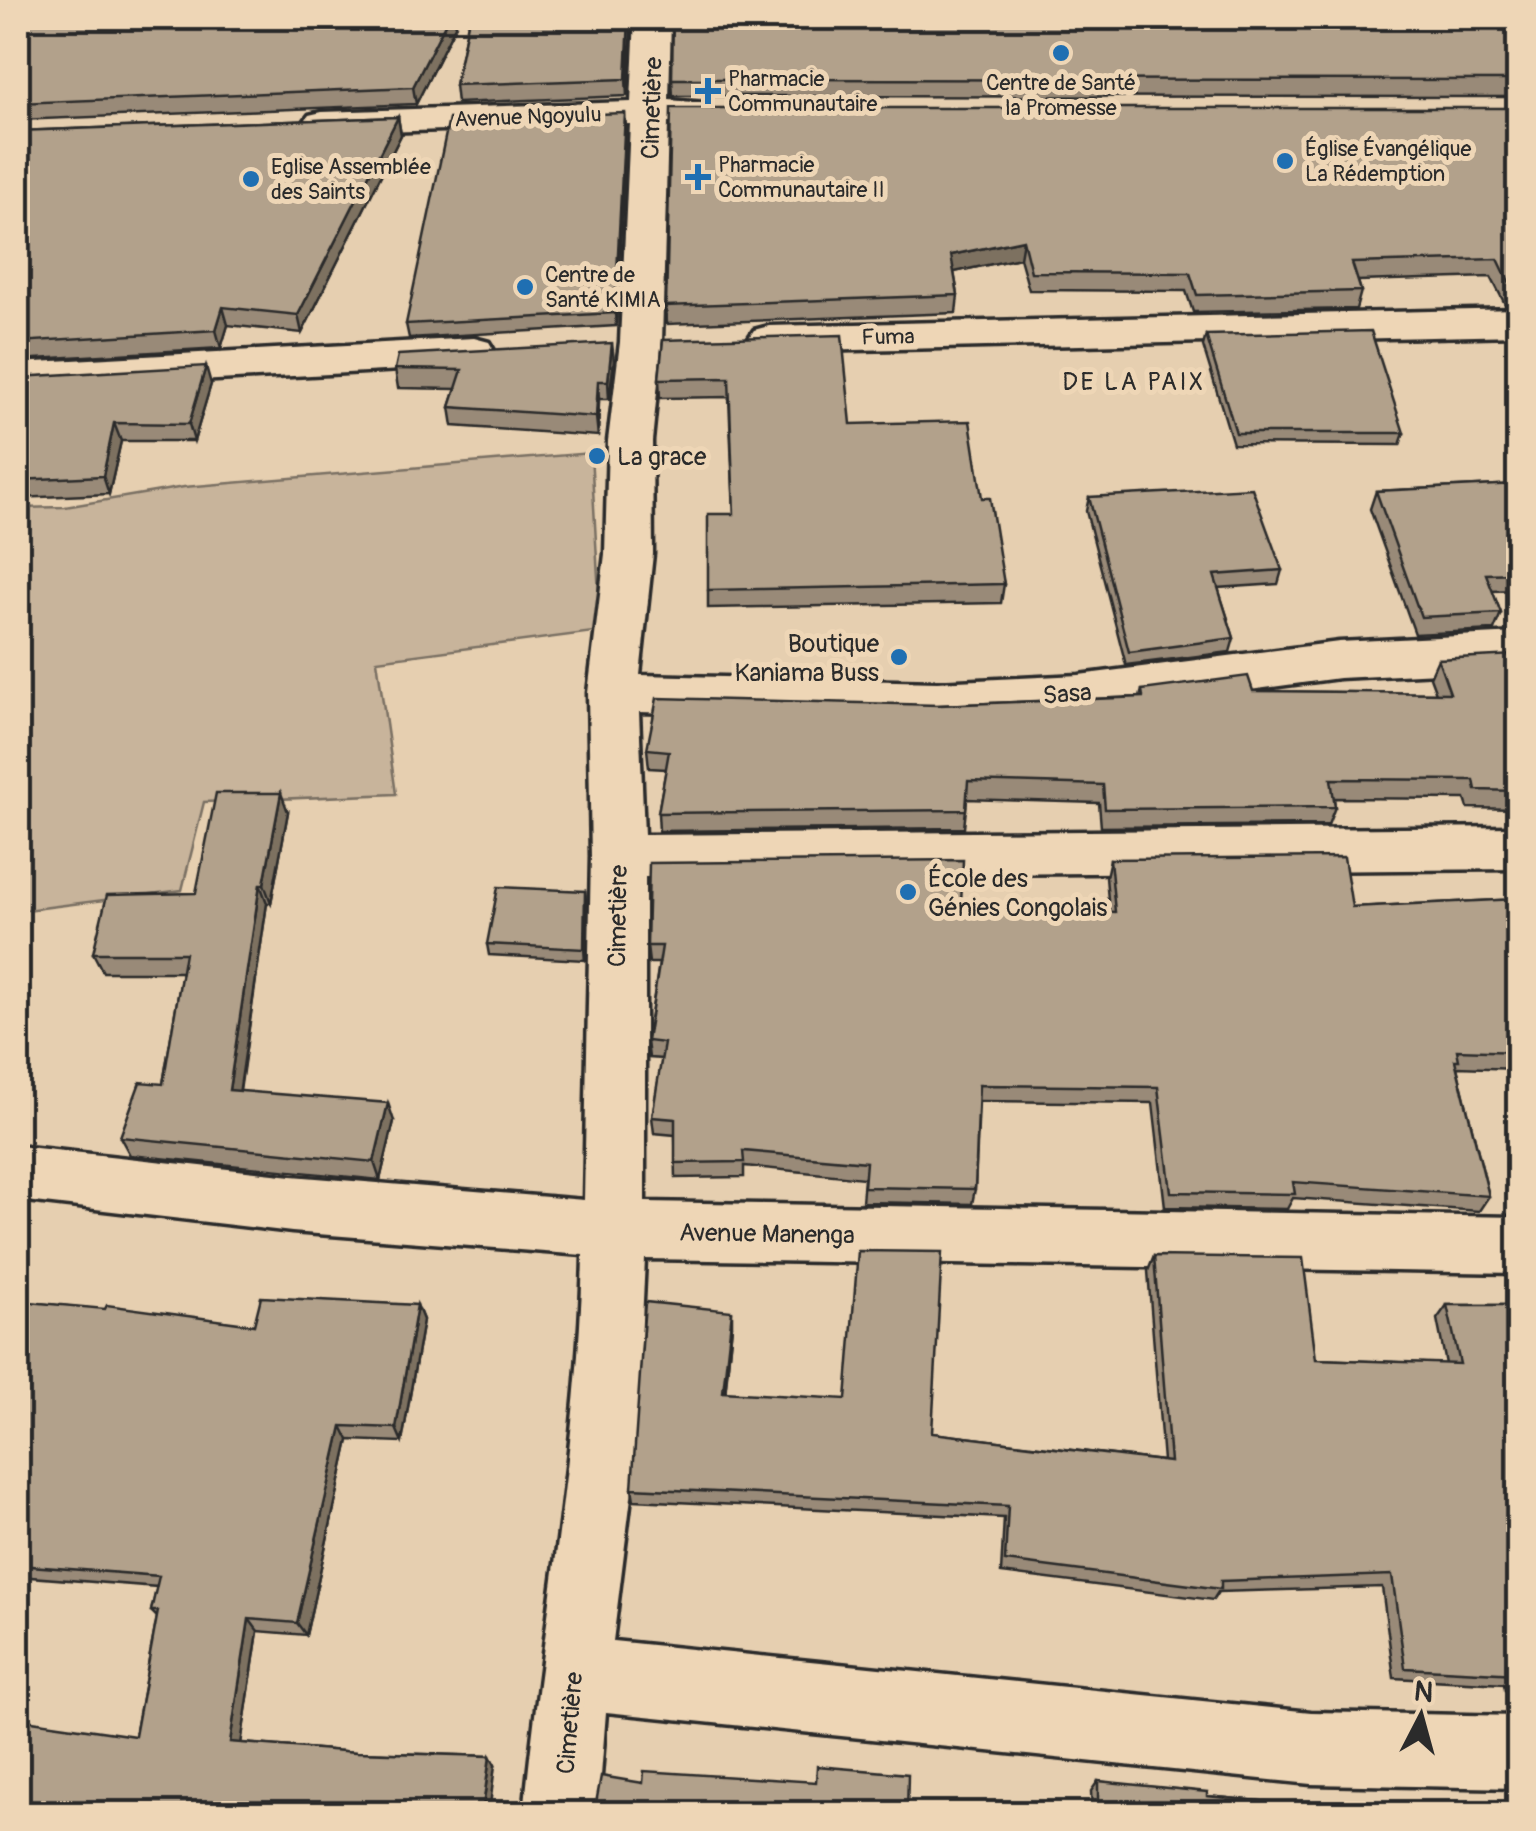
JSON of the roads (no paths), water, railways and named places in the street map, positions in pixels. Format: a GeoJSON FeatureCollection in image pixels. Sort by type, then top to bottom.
{"type":"FeatureCollection","features":[{"type":"Feature","properties":{"kind":"street","name":"Cimetière"},"geometry":{"type":"LineString","coordinates":[[561,1814],[573,1673],[602,1464],[614,1230],[618,856],[613,693],[630,554],[630,441],[661,342],[652,112],[653,18]]}},
{"type":"Feature","properties":{"kind":"street","name":"Avenue Ngoyulu"},"geometry":{"type":"LineString","coordinates":[[295,124],[731,112]]}},
{"type":"Feature","properties":{"kind":"street","name":"Fuma"},"geometry":{"type":"LineString","coordinates":[[661,342],[1518,322]]}},
{"type":"Feature","properties":{"kind":"street"},"geometry":{"type":"LineString","coordinates":[[18,377],[507,350]]}},
{"type":"Feature","properties":{"kind":"street","name":"Sasa"},"geometry":{"type":"LineString","coordinates":[[613,693],[937,701],[1079,694],[1340,660],[1518,651]]}},
{"type":"Feature","properties":{"kind":"street"},"geometry":{"type":"LineString","coordinates":[[618,856],[1518,848]]}},
{"type":"Feature","properties":{"kind":"street","name":"Avenue Manenga"},"geometry":{"type":"LineString","coordinates":[[18,1173],[292,1204],[614,1230],[1518,1245]]}},
{"type":"Feature","properties":{"kind":"street"},"geometry":{"type":"LineString","coordinates":[[573,1673],[1311,1748],[1518,1752]]}},
{"type":"Feature","properties":{"kind":"place","name":"Centre de Santé la Promesse"},"geometry":{"type":"Point","coordinates":[1061,53]}},
{"type":"Feature","properties":{"kind":"place","name":"Pharmacie Communautaire"},"geometry":{"type":"Point","coordinates":[708,91]}},
{"type":"Feature","properties":{"kind":"place","name":"Église Évangélique La Rédemption"},"geometry":{"type":"Point","coordinates":[1285,161]}},
{"type":"Feature","properties":{"kind":"place","name":"Pharmacie Communautaire II"},"geometry":{"type":"Point","coordinates":[698,177]}},
{"type":"Feature","properties":{"kind":"place","name":"Eglise Assemblée des Saints"},"geometry":{"type":"Point","coordinates":[251,179]}},
{"type":"Feature","properties":{"kind":"place","name":"Centre de Santé KIMIA"},"geometry":{"type":"Point","coordinates":[525,287]}},
{"type":"Feature","properties":{"kind":"place","name":"La grace"},"geometry":{"type":"Point","coordinates":[597,456]}},
{"type":"Feature","properties":{"kind":"place","name":"Boutique Kaniama Buss"},"geometry":{"type":"Point","coordinates":[899,657]}},
{"type":"Feature","properties":{"kind":"place","name":"École des Génies Congolais"},"geometry":{"type":"Point","coordinates":[908,892]}},
{"type":"Feature","properties":{"kind":"district","name":"DE LA PAIX"},"geometry":{"type":"Point","coordinates":[1134,381]}}]}
